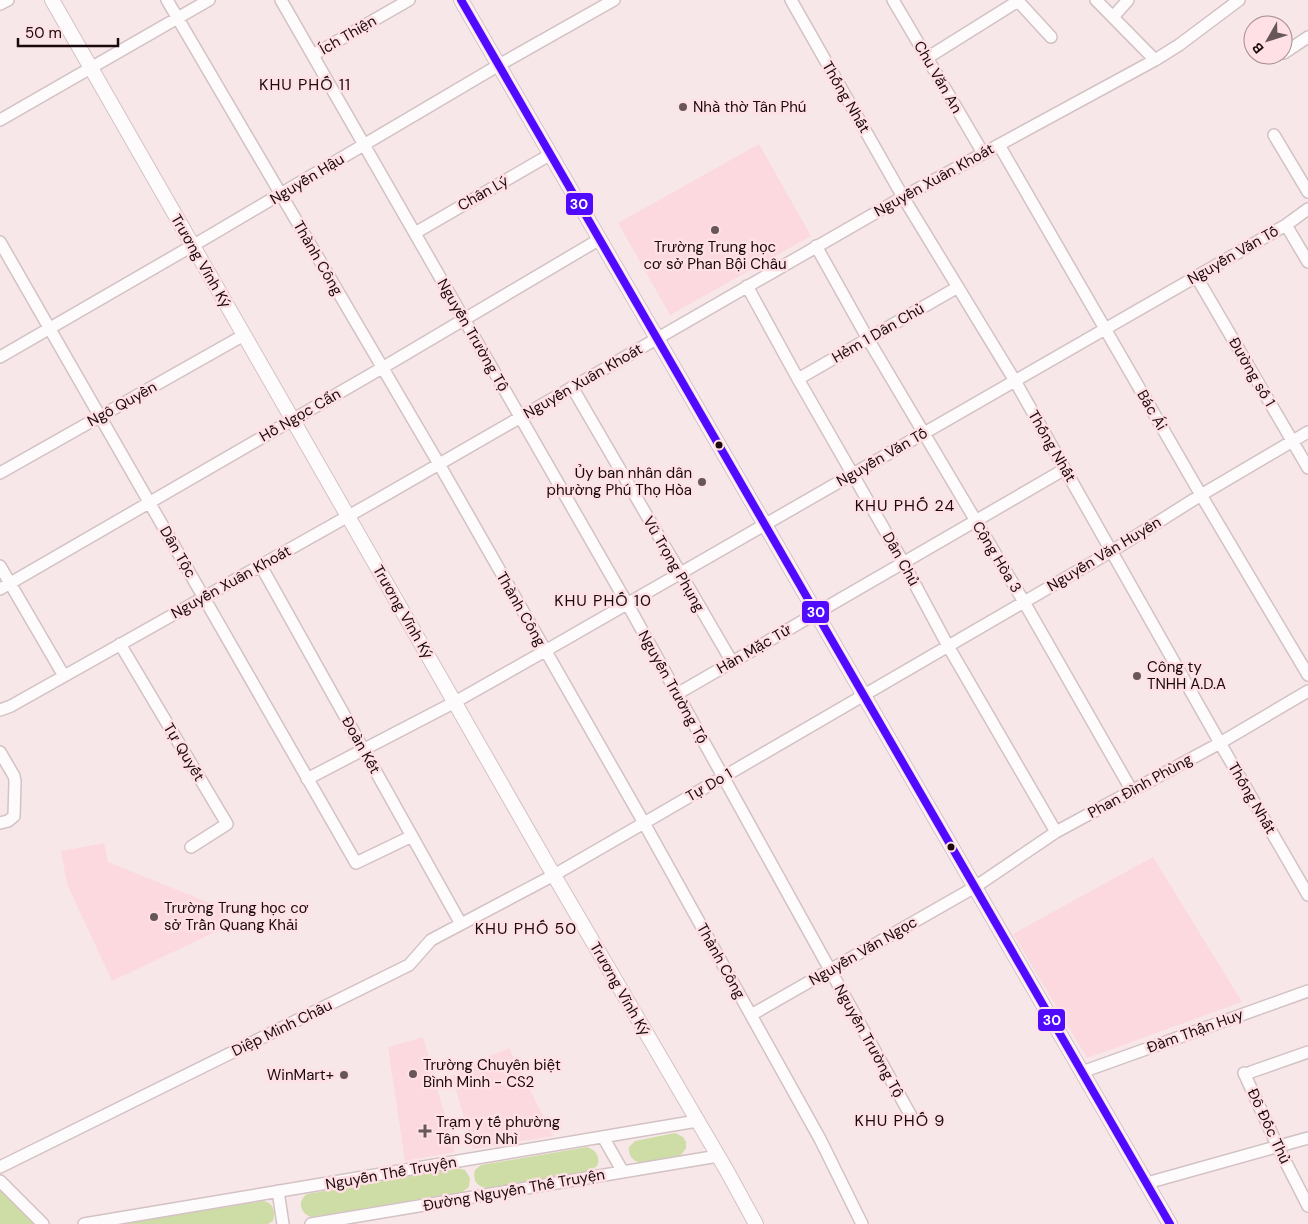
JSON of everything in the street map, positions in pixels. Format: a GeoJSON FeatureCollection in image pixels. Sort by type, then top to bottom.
{"type":"FeatureCollection","features":[{"type":"Feature","properties":{"kind":"street"},"geometry":{"type":"LineString","coordinates":[[0,4],[8,0]]}},
{"type":"Feature","properties":{"kind":"street","name":"Trương Vĩnh Ký"},"geometry":{"type":"LineString","coordinates":[[52,0],[756,1224]]}},
{"type":"Feature","properties":{"kind":"street","name":"Thành Công"},"geometry":{"type":"LineString","coordinates":[[168,0],[280,195],[439,464],[644,823],[820,1138],[862,1224]]}},
{"type":"Feature","properties":{"kind":"street"},"geometry":{"type":"LineString","coordinates":[[0,120],[209,0]]}},
{"type":"Feature","properties":{"kind":"street","name":"Nguyễn Trường Tộ"},"geometry":{"type":"LineString","coordinates":[[281,0],[628,605],[911,1116]]}},
{"type":"Feature","properties":{"kind":"street","name":"Ích Thiện"},"geometry":{"type":"LineString","coordinates":[[313,55],[409,0]]}},
{"type":"Feature","properties":{"kind":"street"},"geometry":{"type":"LineString","coordinates":[[462,0],[1170,1224]]}},
{"type":"Feature","properties":{"kind":"street","name":"Nguyễn Hậu"},"geometry":{"type":"LineString","coordinates":[[0,357],[280,195],[499,65],[614,0]]}},
{"type":"Feature","properties":{"kind":"street","name":"Thống Nhất"},"geometry":{"type":"LineString","coordinates":[[791,0],[903,197],[1016,381],[1308,895]]}},
{"type":"Feature","properties":{"kind":"street","name":"Chu Văn An"},"geometry":{"type":"LineString","coordinates":[[893,0],[983,154]]}},
{"type":"Feature","properties":{"kind":"street"},"geometry":{"type":"LineString","coordinates":[[927,58],[1018,0],[1051,37]]}},
{"type":"Feature","properties":{"kind":"street"},"geometry":{"type":"LineString","coordinates":[[1096,0],[1155,60]]}},
{"type":"Feature","properties":{"kind":"street"},"geometry":{"type":"LineString","coordinates":[[1113,17],[1128,0]]}},
{"type":"Feature","properties":{"kind":"street","name":"Nguyễn Xuân Khoát"},"geometry":{"type":"LineString","coordinates":[[0,710],[11,706],[348,517],[903,197],[1155,60],[1179,45],[1239,0]]}},
{"type":"Feature","properties":{"kind":"street"},"geometry":{"type":"LineString","coordinates":[[1293,47],[1308,36]]}},
{"type":"Feature","properties":{"kind":"street"},"geometry":{"type":"LineString","coordinates":[[1274,135],[1308,192]]}},
{"type":"Feature","properties":{"kind":"street","name":"Bác Ái"},"geometry":{"type":"LineString","coordinates":[[999,145],[1200,494],[1308,674]]}},
{"type":"Feature","properties":{"kind":"street","name":"Chân Lý"},"geometry":{"type":"LineString","coordinates":[[415,233],[551,154]]}},
{"type":"Feature","properties":{"kind":"street","name":"Nguyễn Văn Tố"},"geometry":{"type":"LineString","coordinates":[[308,779],[455,702],[628,605],[1286,225],[1308,209]]}},
{"type":"Feature","properties":{"kind":"street"},"geometry":{"type":"LineString","coordinates":[[1286,225],[1308,262]]}},
{"type":"Feature","properties":{"kind":"street","name":"Hồ Ngọc Cẩn"},"geometry":{"type":"LineString","coordinates":[[5,586],[382,368],[600,239]]}},
{"type":"Feature","properties":{"kind":"street","name":"Dân Tộc"},"geometry":{"type":"LineString","coordinates":[[0,242],[356,863],[412,836]]}},
{"type":"Feature","properties":{"kind":"street","name":"Cộng Hòa 3"},"geometry":{"type":"LineString","coordinates":[[816,246],[1132,791]]}},
{"type":"Feature","properties":{"kind":"street","name":"Đường số 1"},"geometry":{"type":"LineString","coordinates":[[1196,276],[1292,442],[1308,466]]}},
{"type":"Feature","properties":{"kind":"street","name":"Dân Chủ"},"geometry":{"type":"LineString","coordinates":[[747,286],[903,562],[948,646],[1056,832]]}},
{"type":"Feature","properties":{"kind":"street","name":"Hẻm 1 Dân Chủ"},"geometry":{"type":"LineString","coordinates":[[798,379],[958,287]]}},
{"type":"Feature","properties":{"kind":"street","name":"Ngô Quyền"},"geometry":{"type":"LineString","coordinates":[[0,473],[244,335]]}},
{"type":"Feature","properties":{"kind":"street","name":"Vũ Trọng Phụng"},"geometry":{"type":"LineString","coordinates":[[572,387],[732,662]]}},
{"type":"Feature","properties":{"kind":"street","name":"Nguyễn Văn Huyên"},"geometry":{"type":"LineString","coordinates":[[864,695],[1112,550],[1200,494],[1308,432]]}},
{"type":"Feature","properties":{"kind":"street","name":"Hàn Mặc Tử"},"geometry":{"type":"LineString","coordinates":[[677,694],[1065,469]]}},
{"type":"Feature","properties":{"kind":"street"},"geometry":{"type":"LineString","coordinates":[[0,566],[5,586],[64,676]]}},
{"type":"Feature","properties":{"kind":"street","name":"Đoàn Kết"},"geometry":{"type":"LineString","coordinates":[[261,566],[461,924]]}},
{"type":"Feature","properties":{"kind":"street","name":"Tự Quyết"},"geometry":{"type":"LineString","coordinates":[[120,644],[227,824],[191,847]]}},
{"type":"Feature","properties":{"kind":"street","name":"Phan Đình Phùng"},"geometry":{"type":"LineString","coordinates":[[975,887],[1056,832],[1220,743],[1308,691]]}},
{"type":"Feature","properties":{"kind":"street","name":"Tự Do 1"},"geometry":{"type":"LineString","coordinates":[[554,875],[864,695]]}},
{"type":"Feature","properties":{"kind":"street"},"geometry":{"type":"LineString","coordinates":[[0,752],[15,781],[14,816],[0,824]]}},
{"type":"Feature","properties":{"kind":"street","name":"Diệp Minh Châu"},"geometry":{"type":"LineString","coordinates":[[0,1167],[409,966],[431,940],[554,875]]}},
{"type":"Feature","properties":{"kind":"street","name":"Nguyễn Văn Ngọc"},"geometry":{"type":"LineString","coordinates":[[751,1015],[975,887]]}},
{"type":"Feature","properties":{"kind":"street","name":"Đàm Thận Huy"},"geometry":{"type":"LineString","coordinates":[[1082,1072],[1308,991]]}},
{"type":"Feature","properties":{"kind":"street","name":"Đô Đốc Thủ"},"geometry":{"type":"LineString","coordinates":[[1308,1052],[1248,1072],[1278,1147],[1308,1206]]}},
{"type":"Feature","properties":{"kind":"street","name":"Nguyễn Thế Truyện"},"geometry":{"type":"LineString","coordinates":[[84,1224],[697,1121]]}},
{"type":"Feature","properties":{"kind":"street"},"geometry":{"type":"LineString","coordinates":[[603,1137],[622,1172]]}},
{"type":"Feature","properties":{"kind":"street"},"geometry":{"type":"LineString","coordinates":[[1147,1184],[1308,1138]]}},
{"type":"Feature","properties":{"kind":"street","name":"Đường Nguyễn Thế Truyện"},"geometry":{"type":"LineString","coordinates":[[311,1224],[718,1156]]}},
{"type":"Feature","properties":{"kind":"street"},"geometry":{"type":"LineString","coordinates":[[0,1181],[43,1224]]}},
{"type":"Feature","properties":{"kind":"street"},"geometry":{"type":"LineString","coordinates":[[278,1191],[283,1224]]}},
{"type":"Feature","properties":{"kind":"shaded area","name":"Trường Trung học cơ sở Phan Bội Châu"},"geometry":{"type":"Polygon","coordinates":[[[759,144],[811,236],[670,315],[618,223],[759,144]]]}},
{"type":"Feature","properties":{"kind":"shaded area","name":"Trường Trung học cơ sở Trần Quang Khải"},"geometry":{"type":"Polygon","coordinates":[[[104,843],[108,862],[222,908],[230,925],[112,981],[67,884],[61,851],[104,843]]]}},
{"type":"Feature","properties":{"kind":"shaded area"},"geometry":{"type":"Polygon","coordinates":[[[1153,857],[1242,1002],[1087,1058],[1013,934],[1153,857]]]}},
{"type":"Feature","properties":{"kind":"shaded area"},"geometry":{"type":"Polygon","coordinates":[[[423,1037],[455,1152],[405,1161],[388,1047],[423,1037]]]}},
{"type":"Feature","properties":{"kind":"shaded area"},"geometry":{"type":"Polygon","coordinates":[[[509,1048],[553,1136],[473,1149],[452,1076],[466,1070],[467,1066],[509,1048]]]}},
{"type":"Feature","properties":{"kind":"green space"},"geometry":{"type":"Polygon","coordinates":[[[675,1133],[683,1137],[686,1142],[686,1148],[679,1156],[641,1163],[635,1161],[629,1153],[629,1147],[635,1141],[675,1133]]]}},
{"type":"Feature","properties":{"kind":"green space"},"geometry":{"type":"Polygon","coordinates":[[[587,1147],[593,1150],[598,1157],[597,1166],[589,1171],[487,1188],[480,1186],[475,1180],[475,1170],[481,1165],[587,1147]]]}},
{"type":"Feature","properties":{"kind":"green space"},"geometry":{"type":"Polygon","coordinates":[[[457,1168],[465,1170],[470,1178],[469,1187],[462,1192],[311,1217],[304,1213],[301,1207],[302,1200],[307,1194],[457,1168]]]}},
{"type":"Feature","properties":{"kind":"green space"},"geometry":{"type":"Polygon","coordinates":[[[0,1190],[34,1224],[0,1224],[0,1190]]]}},
{"type":"Feature","properties":{"kind":"green space"},"geometry":{"type":"Polygon","coordinates":[[[263,1201],[269,1203],[274,1211],[273,1221],[268,1224],[121,1224],[263,1201]]]}},
{"type":"Feature","properties":{"kind":"transit line","name":"30"},"geometry":{"type":"LineString","coordinates":[[461,0],[1170,1224]]}},
{"type":"Feature","properties":{"kind":"place","name":"Nhà thờ Tân Phú"},"geometry":{"type":"Point","coordinates":[683,107]}},
{"type":"Feature","properties":{"kind":"place","name":"Trường Trung học cơ sở Phan Bội Châu"},"geometry":{"type":"Point","coordinates":[715,230]}},
{"type":"Feature","properties":{"kind":"place","name":"Ủy ban nhân dân phường Phú Thọ Hòa"},"geometry":{"type":"Point","coordinates":[702,482]}},
{"type":"Feature","properties":{"kind":"place","name":"Công ty TNHH A.D.A"},"geometry":{"type":"Point","coordinates":[1137,676]}},
{"type":"Feature","properties":{"kind":"place","name":"Trường Trung học cơ sở Trần Quang Khải"},"geometry":{"type":"Point","coordinates":[154,917]}},
{"type":"Feature","properties":{"kind":"place","name":"Trường Chuyên biệt Bình Minh - CS2"},"geometry":{"type":"Point","coordinates":[413,1074]}},
{"type":"Feature","properties":{"kind":"place","name":"WinMart+"},"geometry":{"type":"Point","coordinates":[344,1075]}},
{"type":"Feature","properties":{"kind":"place","name":"Trạm y tế phường Tân Sơn Nhì"},"geometry":{"type":"Point","coordinates":[425,1131]}},
{"type":"Feature","properties":{"kind":"district","name":"KHU PHỐ 11"},"geometry":{"type":"Point","coordinates":[305,84]}},
{"type":"Feature","properties":{"kind":"district","name":"KHU PHỐ 24"},"geometry":{"type":"Point","coordinates":[905,505]}},
{"type":"Feature","properties":{"kind":"district","name":"KHU PHỐ 10"},"geometry":{"type":"Point","coordinates":[603,600]}},
{"type":"Feature","properties":{"kind":"district","name":"KHU PHỐ 50"},"geometry":{"type":"Point","coordinates":[526,928]}},
{"type":"Feature","properties":{"kind":"district","name":"KHU PHỐ 9"},"geometry":{"type":"Point","coordinates":[900,1120]}}]}
